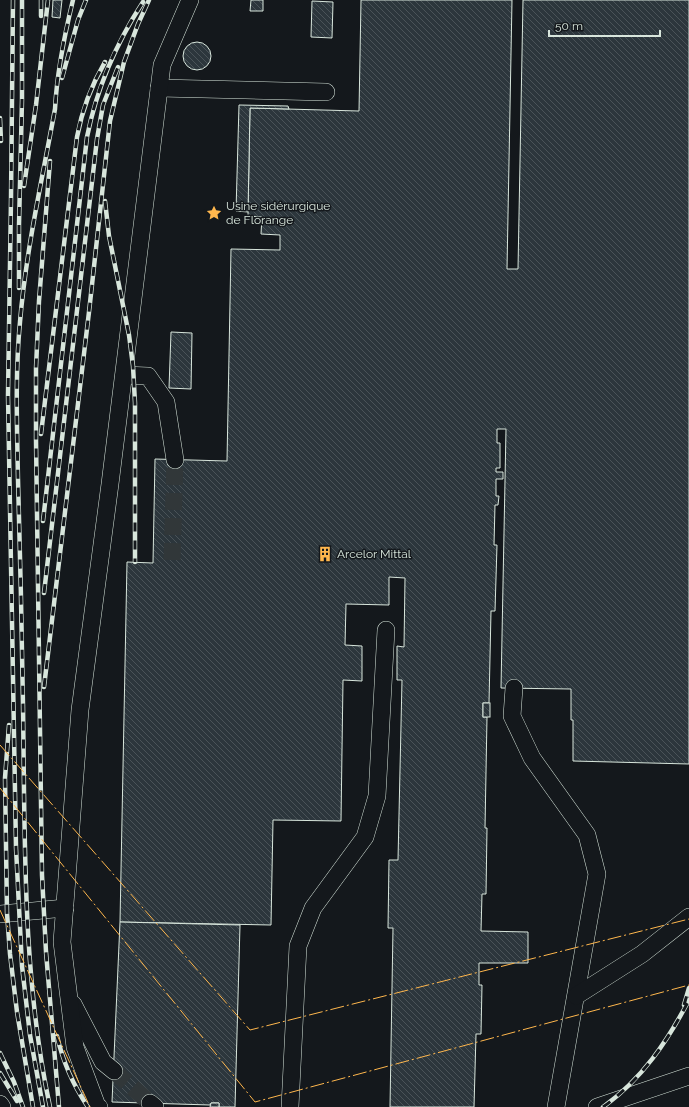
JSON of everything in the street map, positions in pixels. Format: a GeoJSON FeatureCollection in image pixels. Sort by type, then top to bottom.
{"type":"FeatureCollection","features":[{"type":"Feature","properties":{"kind":"lane"},"geometry":{"type":"LineString","coordinates":[[99,1107],[97,1106],[75,1047],[62,942],[80,710],[124,375],[162,65],[190,0]]}},
{"type":"Feature","properties":{"kind":"lane"},"geometry":{"type":"LineString","coordinates":[[159,88],[326,92]]}},
{"type":"Feature","properties":{"kind":"lane"},"geometry":{"type":"LineString","coordinates":[[124,375],[148,376],[166,402],[175,460]]}},
{"type":"Feature","properties":{"kind":"lane"},"geometry":{"type":"LineString","coordinates":[[290,1107],[298,946],[313,908],[365,837],[377,796],[386,630]]}},
{"type":"Feature","properties":{"kind":"lane"},"geometry":{"type":"LineString","coordinates":[[514,688],[512,716],[532,758],[587,835],[597,874],[556,1107]]}},
{"type":"Feature","properties":{"kind":"lane"},"geometry":{"type":"LineString","coordinates":[[0,914],[65,908]]}},
{"type":"Feature","properties":{"kind":"lane"},"geometry":{"type":"LineString","coordinates":[[576,996],[642,954],[689,917]]}},
{"type":"Feature","properties":{"kind":"lane"},"geometry":{"type":"LineString","coordinates":[[68,995],[103,1062],[114,1071]]}},
{"type":"Feature","properties":{"kind":"lane"},"geometry":{"type":"LineString","coordinates":[[597,1107],[689,1076]]}},
{"type":"Feature","properties":{"kind":"building"},"geometry":{"type":"Polygon","coordinates":[[[53,0],[62,0],[60,18],[52,17],[53,0]]]}},
{"type":"Feature","properties":{"kind":"building"},"geometry":{"type":"Polygon","coordinates":[[[251,0],[263,0],[263,11],[250,11],[251,0]]]}},
{"type":"Feature","properties":{"kind":"building","name":"Arcelor Mittal"},"geometry":{"type":"Polygon","coordinates":[[[361,0],[512,0],[507,269],[518,269],[523,0],[689,0],[689,764],[573,761],[571,689],[501,688],[506,429],[497,429],[497,443],[500,443],[500,468],[496,468],[496,472],[503,472],[503,479],[496,479],[496,496],[499,496],[498,505],[495,505],[494,545],[497,545],[495,611],[491,611],[489,703],[483,703],[483,717],[487,717],[485,828],[487,828],[486,894],[482,894],[481,931],[528,932],[528,963],[479,963],[479,985],[482,985],[481,1034],[476,1034],[474,1107],[390,1107],[393,928],[388,928],[389,860],[398,860],[402,680],[397,680],[397,646],[404,647],[405,578],[389,577],[389,605],[346,604],[345,645],[362,646],[362,681],[343,680],[341,821],[273,820],[271,925],[120,922],[127,562],[153,563],[155,459],[227,461],[231,249],[280,250],[280,235],[261,234],[262,217],[248,216],[250,108],[359,111],[361,0]]]}},
{"type":"Feature","properties":{"kind":"building"},"geometry":{"type":"Polygon","coordinates":[[[312,1],[333,2],[332,38],[311,37],[312,1]]]}},
{"type":"Feature","properties":{"kind":"building"},"geometry":{"type":"Polygon","coordinates":[[[197,42],[207,46],[211,56],[207,66],[197,70],[187,66],[183,56],[187,46],[197,42]]]}},
{"type":"Feature","properties":{"kind":"building"},"geometry":{"type":"Polygon","coordinates":[[[239,105],[288,106],[289,109],[250,108],[248,212],[236,211],[239,105]]]}},
{"type":"Feature","properties":{"kind":"building"},"geometry":{"type":"Polygon","coordinates":[[[171,332],[192,333],[191,389],[169,388],[171,332]]]}},
{"type":"Feature","properties":{"kind":"building"},"geometry":{"type":"Polygon","coordinates":[[[483,703],[490,703],[490,717],[483,717],[483,703]]]}},
{"type":"Feature","properties":{"kind":"building"},"geometry":{"type":"Polygon","coordinates":[[[120,922],[240,925],[235,1107],[219,1107],[219,1103],[211,1103],[210,1105],[112,1102],[120,922]]]}},
{"type":"Feature","properties":{"kind":"building"},"geometry":{"type":"Polygon","coordinates":[[[211,1103],[219,1103],[219,1107],[210,1107],[211,1103]]]}},
{"type":"Feature","properties":{"kind":"tunnel"},"geometry":{"type":"LineString","coordinates":[[172,560],[175,460]]}},
{"type":"Feature","properties":{"kind":"tunnel"},"geometry":{"type":"LineString","coordinates":[[114,1071],[150,1103]]}},
{"type":"Feature","properties":{"kind":"railway"},"geometry":{"type":"LineString","coordinates":[[13,0],[8,395],[16,848],[22,966],[30,1035],[43,1107]]}},
{"type":"Feature","properties":{"kind":"railway"},"geometry":{"type":"LineString","coordinates":[[19,288],[22,0]]}},
{"type":"Feature","properties":{"kind":"railway"},"geometry":{"type":"LineString","coordinates":[[41,0],[41,16]]}},
{"type":"Feature","properties":{"kind":"railway"},"geometry":{"type":"LineString","coordinates":[[24,186],[36,105],[48,0]]}},
{"type":"Feature","properties":{"kind":"railway"},"geometry":{"type":"LineString","coordinates":[[50,1107],[34,1008],[27,907],[17,381],[18,342],[26,268],[55,109],[61,54],[73,0]]}},
{"type":"Feature","properties":{"kind":"railway"},"geometry":{"type":"LineString","coordinates":[[62,78],[78,20],[86,0]]}},
{"type":"Feature","properties":{"kind":"railway"},"geometry":{"type":"LineString","coordinates":[[44,687],[89,312],[110,121],[124,62],[138,24],[149,0]]}},
{"type":"Feature","properties":{"kind":"railway"},"geometry":{"type":"LineString","coordinates":[[43,521],[87,137],[96,101],[108,67],[124,34],[143,2]]}},
{"type":"Feature","properties":{"kind":"railway"},"geometry":{"type":"LineString","coordinates":[[41,434],[77,137],[88,98],[95,80],[105,62]]}},
{"type":"Feature","properties":{"kind":"railway"},"geometry":{"type":"LineString","coordinates":[[44,593],[97,139],[103,105],[118,67]]}},
{"type":"Feature","properties":{"kind":"railway"},"geometry":{"type":"LineString","coordinates":[[0,118],[1,141]]}},
{"type":"Feature","properties":{"kind":"railway"},"geometry":{"type":"LineString","coordinates":[[50,161],[39,301],[36,368],[36,440],[42,875],[46,952],[59,1107]]}},
{"type":"Feature","properties":{"kind":"railway"},"geometry":{"type":"LineString","coordinates":[[105,201],[109,236],[129,335],[133,366],[135,403],[135,562]]}},
{"type":"Feature","properties":{"kind":"railway"},"geometry":{"type":"LineString","coordinates":[[9,725],[5,778],[7,913],[17,1012],[33,1107]]}},
{"type":"Feature","properties":{"kind":"railway"},"geometry":{"type":"LineString","coordinates":[[684,1005],[689,988]]}},
{"type":"Feature","properties":{"kind":"railway"},"geometry":{"type":"LineString","coordinates":[[603,1107],[642,1072],[672,1030],[689,1000]]}},
{"type":"Feature","properties":{"kind":"railway"},"geometry":{"type":"LineString","coordinates":[[57,1036],[69,1073],[88,1107]]}},
{"type":"Feature","properties":{"kind":"railway"},"geometry":{"type":"LineString","coordinates":[[0,1053],[14,1082],[23,1107]]}},
{"type":"Feature","properties":{"kind":"railway"},"geometry":{"type":"LineString","coordinates":[[0,1073],[17,1101]]}},
{"type":"Feature","properties":{"kind":"power"},"geometry":{"type":"LineString","coordinates":[[0,745],[250,1030],[689,919]]}},
{"type":"Feature","properties":{"kind":"power"},"geometry":{"type":"LineString","coordinates":[[0,788],[255,1102],[689,985]]}},
{"type":"Feature","properties":{"kind":"power"},"geometry":{"type":"LineString","coordinates":[[0,910],[90,1107]]}},
{"type":"Feature","properties":{"kind":"place","name":"Usine sidérurgique de Florange"},"geometry":{"type":"Point","coordinates":[214,213]}},
{"type":"Feature","properties":{"kind":"place","name":"Arcelor Mittal"},"geometry":{"type":"Point","coordinates":[325,554]}}]}
